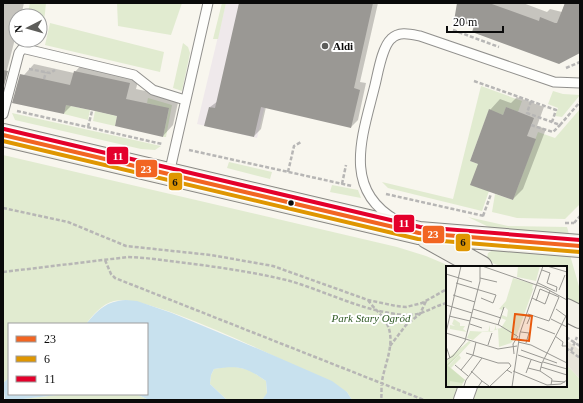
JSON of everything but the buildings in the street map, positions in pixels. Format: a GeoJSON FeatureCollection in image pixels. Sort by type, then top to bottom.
{"type":"FeatureCollection","features":[{"type":"Feature","properties":{"kind":"main road"},"geometry":{"type":"LineString","coordinates":[[3,136],[419,232],[579,245]]}},
{"type":"Feature","properties":{"kind":"main road"},"geometry":{"type":"LineString","coordinates":[[419,232],[479,266]]}},
{"type":"Feature","properties":{"kind":"main road"},"geometry":{"type":"LineString","coordinates":[[567,310],[580,317]]}},
{"type":"Feature","properties":{"kind":"street"},"geometry":{"type":"LineString","coordinates":[[463,400],[468,387]]}},
{"type":"Feature","properties":{"kind":"lane"},"geometry":{"type":"LineString","coordinates":[[169,174],[208,3]]}},
{"type":"Feature","properties":{"kind":"lane"},"geometry":{"type":"LineString","coordinates":[[419,232],[389,216],[370,198],[360,170],[360,153],[382,60],[390,40],[397,34],[420,36],[554,82],[580,83]]}},
{"type":"Feature","properties":{"kind":"lane"},"geometry":{"type":"LineString","coordinates":[[4,111],[19,53],[26,49],[134,75],[153,90],[185,100]]}},
{"type":"Feature","properties":{"kind":"path"},"geometry":{"type":"LineString","coordinates":[[453,30],[502,48]]}},
{"type":"Feature","properties":{"kind":"path"},"geometry":{"type":"LineString","coordinates":[[561,69],[580,62]]}},
{"type":"Feature","properties":{"kind":"path"},"geometry":{"type":"LineString","coordinates":[[44,79],[46,72]]}},
{"type":"Feature","properties":{"kind":"path"},"geometry":{"type":"LineString","coordinates":[[474,81],[556,110],[552,122]]}},
{"type":"Feature","properties":{"kind":"path"},"geometry":{"type":"LineString","coordinates":[[531,101],[527,113],[560,125]]}},
{"type":"Feature","properties":{"kind":"path"},"geometry":{"type":"LineString","coordinates":[[531,124],[553,132],[580,102]]}},
{"type":"Feature","properties":{"kind":"path"},"geometry":{"type":"LineString","coordinates":[[4,111],[175,146],[489,218]]}},
{"type":"Feature","properties":{"kind":"path"},"geometry":{"type":"LineString","coordinates":[[88,127],[92,111]]}},
{"type":"Feature","properties":{"kind":"path"},"geometry":{"type":"LineString","coordinates":[[288,172],[294,146],[301,142]]}},
{"type":"Feature","properties":{"kind":"path"},"geometry":{"type":"LineString","coordinates":[[483,216],[491,194]]}},
{"type":"Feature","properties":{"kind":"path"},"geometry":{"type":"LineString","coordinates":[[3,208],[68,222],[126,246],[212,255],[273,266],[368,300],[406,307],[427,300],[446,290]]}},
{"type":"Feature","properties":{"kind":"path"},"geometry":{"type":"LineString","coordinates":[[559,223],[574,223],[580,216]]}},
{"type":"Feature","properties":{"kind":"path"},"geometry":{"type":"LineString","coordinates":[[3,272],[128,257],[145,258],[247,272],[292,282],[374,309],[405,315],[420,314]]}},
{"type":"Feature","properties":{"kind":"path"},"geometry":{"type":"LineString","coordinates":[[105,260],[111,274],[115,278],[382,382],[424,400]]}},
{"type":"Feature","properties":{"kind":"path"},"geometry":{"type":"LineString","coordinates":[[368,300],[374,309],[384,318],[388,326],[390,346],[382,382],[381,400]]}},
{"type":"Feature","properties":{"kind":"path"},"geometry":{"type":"LineString","coordinates":[[420,314],[427,300]]}},
{"type":"Feature","properties":{"kind":"path"},"geometry":{"type":"LineString","coordinates":[[390,346],[406,325],[420,314],[446,303]]}},
{"type":"Feature","properties":{"kind":"path"},"geometry":{"type":"LineString","coordinates":[[571,351],[580,331]]}},
{"type":"Feature","properties":{"kind":"path"},"geometry":{"type":"LineString","coordinates":[[567,338],[580,346]]}},
{"type":"Feature","properties":{"kind":"path"},"geometry":{"type":"LineString","coordinates":[[567,349],[580,358]]}},
{"type":"Feature","properties":{"kind":"shaded area"},"geometry":{"type":"Polygon","coordinates":[[[226,3],[290,3],[257,138],[197,124],[226,3]]]}},
{"type":"Feature","properties":{"kind":"shaded area"},"geometry":{"type":"Polygon","coordinates":[[[567,341],[580,350],[580,379],[567,365],[567,341]]]}},
{"type":"Feature","properties":{"kind":"green space"},"geometry":{"type":"Polygon","coordinates":[[[30,3],[46,3],[45,8],[29,8],[30,3]]]}},
{"type":"Feature","properties":{"kind":"green space"},"geometry":{"type":"Polygon","coordinates":[[[117,3],[182,3],[171,35],[118,26],[117,3]]]}},
{"type":"Feature","properties":{"kind":"green space"},"geometry":{"type":"Polygon","coordinates":[[[222,3],[226,3],[218,39],[213,39],[222,3]]]}},
{"type":"Feature","properties":{"kind":"green space"},"geometry":{"type":"Polygon","coordinates":[[[50,23],[164,52],[160,72],[48,46],[48,32],[50,23]]]}},
{"type":"Feature","properties":{"kind":"green space"},"geometry":{"type":"Polygon","coordinates":[[[183,43],[188,47],[190,53],[182,91],[173,88],[183,43]]]}},
{"type":"Feature","properties":{"kind":"green space"},"geometry":{"type":"Polygon","coordinates":[[[481,86],[522,101],[518,112],[506,107],[503,115],[489,110],[470,161],[478,164],[489,191],[482,211],[388,188],[382,182],[453,199],[481,86]]]}},
{"type":"Feature","properties":{"kind":"green space"},"geometry":{"type":"Polygon","coordinates":[[[553,91],[563,94],[580,95],[562,117],[555,116],[558,108],[548,104],[553,91]]]}},
{"type":"Feature","properties":{"kind":"green space"},"geometry":{"type":"Polygon","coordinates":[[[148,98],[172,105],[166,137],[163,137],[169,109],[147,103],[148,98]]]}},
{"type":"Feature","properties":{"kind":"green space"},"geometry":{"type":"Polygon","coordinates":[[[66,105],[90,110],[88,120],[64,114],[66,105]]]}},
{"type":"Feature","properties":{"kind":"green space"},"geometry":{"type":"Polygon","coordinates":[[[580,109],[580,204],[565,219],[517,218],[492,212],[495,194],[513,200],[538,132],[555,138],[580,109]]]}},
{"type":"Feature","properties":{"kind":"green space"},"geometry":{"type":"Polygon","coordinates":[[[95,111],[117,116],[115,126],[93,121],[95,111]]]}},
{"type":"Feature","properties":{"kind":"green space"},"geometry":{"type":"Polygon","coordinates":[[[12,113],[161,146],[155,150],[141,149],[15,120],[12,113]]]}},
{"type":"Feature","properties":{"kind":"green space","name":"Park Stary Ogród"},"geometry":{"type":"Polygon","coordinates":[[[3,155],[397,247],[426,256],[450,266],[446,266],[446,387],[567,387],[567,365],[580,379],[580,400],[352,400],[347,392],[266,352],[193,320],[160,308],[132,301],[110,302],[98,310],[87,323],[8,323],[8,379],[3,383],[3,155]]]}},
{"type":"Feature","properties":{"kind":"green space"},"geometry":{"type":"Polygon","coordinates":[[[229,162],[272,172],[270,179],[227,168],[229,162]]]}},
{"type":"Feature","properties":{"kind":"green space"},"geometry":{"type":"Polygon","coordinates":[[[332,185],[358,190],[361,198],[330,192],[332,185]]]}},
{"type":"Feature","properties":{"kind":"green space"},"geometry":{"type":"Polygon","coordinates":[[[468,217],[508,226],[567,227],[569,234],[493,229],[468,217]]]}},
{"type":"Feature","properties":{"kind":"green space"},"geometry":{"type":"Polygon","coordinates":[[[493,250],[570,255],[580,290],[580,306],[567,300],[567,266],[500,266],[492,263],[487,258],[488,253],[493,250]]]}},
{"type":"Feature","properties":{"kind":"green space"},"geometry":{"type":"Polygon","coordinates":[[[231,366],[250,370],[266,381],[267,394],[262,400],[227,400],[210,384],[211,375],[214,369],[231,366]]]}},
{"type":"Feature","properties":{"kind":"green space"},"geometry":{"type":"Polygon","coordinates":[[[57,395],[138,395],[149,400],[14,400],[57,395]]]}},
{"type":"Feature","properties":{"kind":"water"},"geometry":{"type":"Polygon","coordinates":[[[119,301],[137,301],[172,313],[261,350],[332,381],[347,392],[352,400],[262,400],[267,393],[266,381],[242,368],[230,367],[214,369],[211,375],[210,384],[227,400],[149,400],[138,395],[148,395],[148,323],[87,323],[94,314],[103,307],[119,301]]]}},
{"type":"Feature","properties":{"kind":"water"},"geometry":{"type":"Polygon","coordinates":[[[8,379],[8,395],[57,395],[14,400],[5,399],[3,383],[8,379]]]}},
{"type":"Feature","properties":{"kind":"transit line","name":"11"},"geometry":{"type":"LineString","coordinates":[[4,129],[420,227],[580,240]]}},
{"type":"Feature","properties":{"kind":"transit line","name":"23"},"geometry":{"type":"LineString","coordinates":[[3,135],[419,233],[580,246]]}},
{"type":"Feature","properties":{"kind":"transit line","name":"6"},"geometry":{"type":"LineString","coordinates":[[3,141],[418,239],[580,252]]}},
{"type":"Feature","properties":{"kind":"place","name":"Aldi"},"geometry":{"type":"Point","coordinates":[325,46]}}]}
